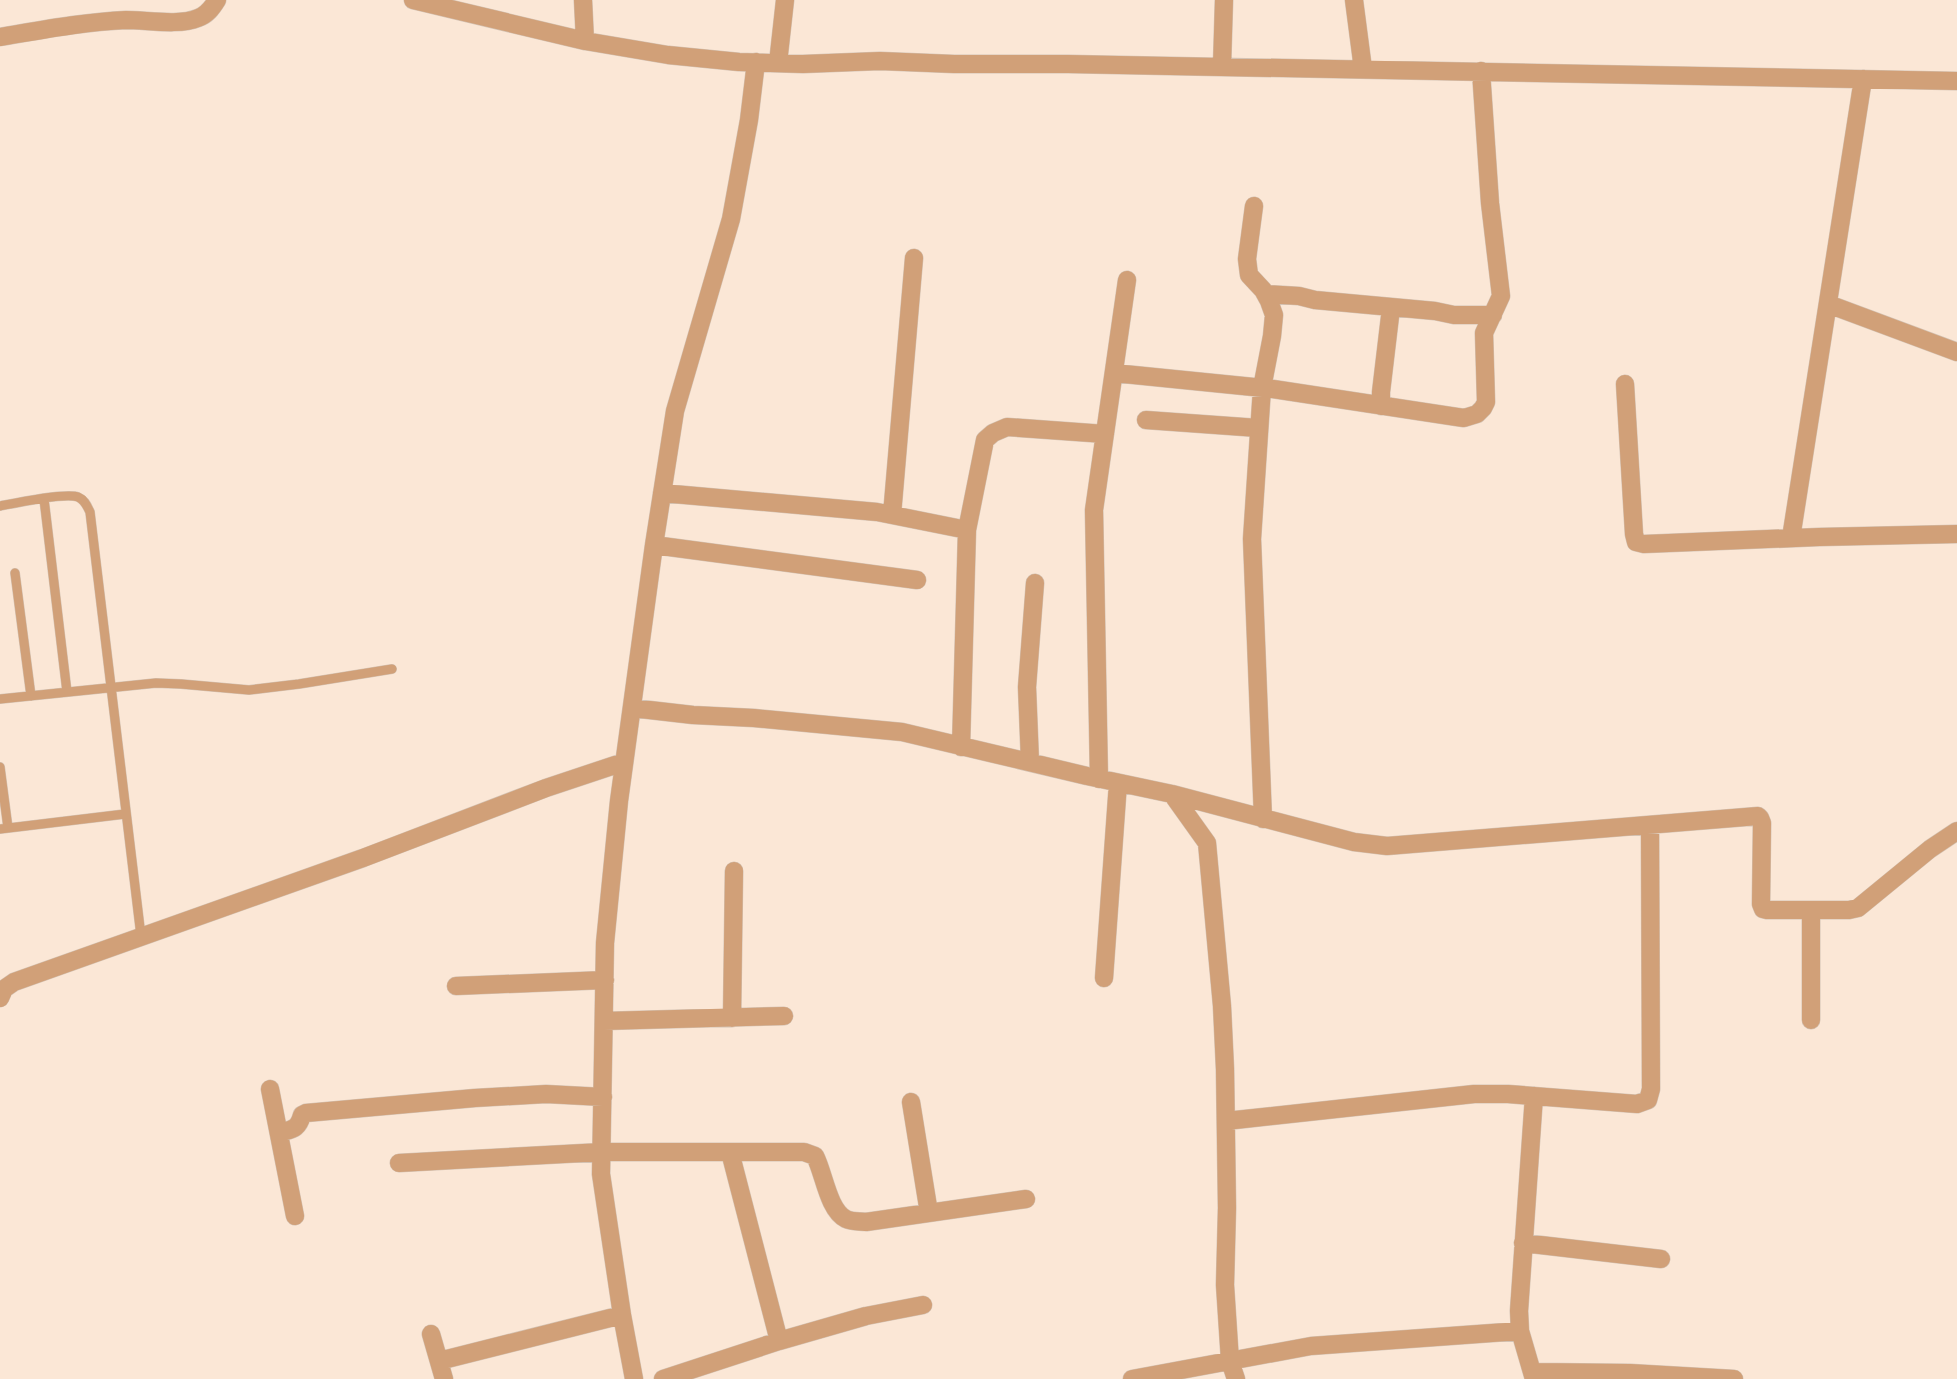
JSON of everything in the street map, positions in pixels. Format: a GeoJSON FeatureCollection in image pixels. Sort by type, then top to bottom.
{"type":"FeatureCollection","features":[{"type":"Feature","properties":{"kind":"street"},"geometry":{"type":"LineString","coordinates":[[0,37],[75,24],[126,20],[189,21],[200,18],[212,10],[216,0]]}},
{"type":"Feature","properties":{"kind":"street"},"geometry":{"type":"LineString","coordinates":[[413,0],[584,41],[668,54],[756,62],[803,64],[880,61],[972,65],[1222,66],[1957,81]]}},
{"type":"Feature","properties":{"kind":"street"},"geometry":{"type":"LineString","coordinates":[[583,0],[584,41]]}},
{"type":"Feature","properties":{"kind":"street"},"geometry":{"type":"LineString","coordinates":[[778,63],[785,0]]}},
{"type":"Feature","properties":{"kind":"street"},"geometry":{"type":"LineString","coordinates":[[1222,66],[1224,0]]}},
{"type":"Feature","properties":{"kind":"street"},"geometry":{"type":"LineString","coordinates":[[1354,0],[1363,69]]}},
{"type":"Feature","properties":{"kind":"street"},"geometry":{"type":"LineString","coordinates":[[634,1379],[622,1315],[601,1174],[605,943],[624,762],[654,545],[675,411],[731,220],[749,120],[756,62]]}},
{"type":"Feature","properties":{"kind":"street"},"geometry":{"type":"LineString","coordinates":[[1114,373],[1262,388],[1457,418],[1477,414],[1486,402],[1484,337],[1500,301],[1501,290],[1490,203],[1481,71]]}},
{"type":"Feature","properties":{"kind":"street"},"geometry":{"type":"LineString","coordinates":[[1791,538],[1863,79]]}},
{"type":"Feature","properties":{"kind":"street"},"geometry":{"type":"LineString","coordinates":[[1254,206],[1247,259],[1249,274],[1265,294],[1274,315],[1262,388],[1258,428],[1252,539],[1263,820]]}},
{"type":"Feature","properties":{"kind":"street"},"geometry":{"type":"LineString","coordinates":[[892,515],[914,258]]}},
{"type":"Feature","properties":{"kind":"street"},"geometry":{"type":"LineString","coordinates":[[1099,779],[1094,510],[1127,280]]}},
{"type":"Feature","properties":{"kind":"street"},"geometry":{"type":"LineString","coordinates":[[1265,294],[1435,311],[1454,315],[1493,315]]}},
{"type":"Feature","properties":{"kind":"street"},"geometry":{"type":"LineString","coordinates":[[1828,304],[1957,352]]}},
{"type":"Feature","properties":{"kind":"street"},"geometry":{"type":"LineString","coordinates":[[1382,406],[1391,308]]}},
{"type":"Feature","properties":{"kind":"street"},"geometry":{"type":"LineString","coordinates":[[1625,384],[1636,542],[1644,544],[1957,534]]}},
{"type":"Feature","properties":{"kind":"street"},"geometry":{"type":"LineString","coordinates":[[1146,420],[1258,428]]}},
{"type":"Feature","properties":{"kind":"street"},"geometry":{"type":"LineString","coordinates":[[961,747],[967,530],[985,440],[993,433],[1007,427],[1105,434]]}},
{"type":"Feature","properties":{"kind":"street"},"geometry":{"type":"LineString","coordinates":[[662,492],[892,515],[967,530]]}},
{"type":"Feature","properties":{"kind":"street"},"geometry":{"type":"LineString","coordinates":[[654,545],[917,580]]}},
{"type":"Feature","properties":{"kind":"street"},"geometry":{"type":"LineString","coordinates":[[1030,762],[1027,687],[1035,583]]}},
{"type":"Feature","properties":{"kind":"street"},"geometry":{"type":"LineString","coordinates":[[632,708],[693,715],[754,718],[902,732],[1099,779],[1172,794],[1263,820],[1354,842],[1387,846],[1758,816],[1762,823],[1762,907],[1767,910],[1849,910],[1858,908],[1930,849],[1957,831]]}},
{"type":"Feature","properties":{"kind":"street"},"geometry":{"type":"LineString","coordinates":[[0,998],[4,989],[14,982],[363,858],[546,788],[624,762]]}},
{"type":"Feature","properties":{"kind":"street"},"geometry":{"type":"LineString","coordinates":[[1104,978],[1118,783]]}},
{"type":"Feature","properties":{"kind":"street"},"geometry":{"type":"LineString","coordinates":[[1172,794],[1207,843],[1222,1006],[1228,1208],[1225,1285],[1230,1361],[1236,1379]]}},
{"type":"Feature","properties":{"kind":"street"},"geometry":{"type":"LineString","coordinates":[[1226,1121],[1457,1095],[1489,1094],[1643,1103],[1650,1096],[1650,825]]}},
{"type":"Feature","properties":{"kind":"street"},"geometry":{"type":"LineString","coordinates":[[732,1018],[734,871]]}},
{"type":"Feature","properties":{"kind":"street"},"geometry":{"type":"LineString","coordinates":[[1811,910],[1812,1020]]}},
{"type":"Feature","properties":{"kind":"street"},"geometry":{"type":"LineString","coordinates":[[456,986],[604,980]]}},
{"type":"Feature","properties":{"kind":"street"},"geometry":{"type":"LineString","coordinates":[[604,1021],[784,1016]]}},
{"type":"Feature","properties":{"kind":"street"},"geometry":{"type":"LineString","coordinates":[[270,1089],[295,1216]]}},
{"type":"Feature","properties":{"kind":"street"},"geometry":{"type":"LineString","coordinates":[[279,1133],[295,1128],[299,1124],[302,1115],[306,1113],[475,1098],[546,1094],[603,1097]]}},
{"type":"Feature","properties":{"kind":"street"},"geometry":{"type":"LineString","coordinates":[[1534,1096],[1519,1311],[1520,1331],[1533,1375],[1630,1373],[1734,1379]]}},
{"type":"Feature","properties":{"kind":"street"},"geometry":{"type":"LineString","coordinates":[[911,1102],[929,1213]]}},
{"type":"Feature","properties":{"kind":"street"},"geometry":{"type":"LineString","coordinates":[[399,1163],[602,1152],[804,1152],[815,1156],[833,1205],[848,1220],[866,1222],[1026,1200]]}},
{"type":"Feature","properties":{"kind":"street"},"geometry":{"type":"LineString","coordinates":[[730,1152],[779,1341]]}},
{"type":"Feature","properties":{"kind":"street"},"geometry":{"type":"LineString","coordinates":[[1523,1243],[1661,1259]]}},
{"type":"Feature","properties":{"kind":"street"},"geometry":{"type":"LineString","coordinates":[[663,1379],[779,1341],[866,1316],[923,1305]]}},
{"type":"Feature","properties":{"kind":"street"},"geometry":{"type":"LineString","coordinates":[[439,1361],[622,1315]]}},
{"type":"Feature","properties":{"kind":"street"},"geometry":{"type":"LineString","coordinates":[[1132,1379],[1310,1346],[1520,1331]]}},
{"type":"Feature","properties":{"kind":"street"},"geometry":{"type":"LineString","coordinates":[[431,1334],[444,1379]]}},
{"type":"Feature","properties":{"kind":"lane"},"geometry":{"type":"LineString","coordinates":[[0,506],[78,496],[86,502],[90,512],[141,936]]}},
{"type":"Feature","properties":{"kind":"lane"},"geometry":{"type":"LineString","coordinates":[[44,499],[67,692]]}},
{"type":"Feature","properties":{"kind":"lane"},"geometry":{"type":"LineString","coordinates":[[15,573],[31,696]]}},
{"type":"Feature","properties":{"kind":"lane"},"geometry":{"type":"LineString","coordinates":[[0,699],[110,687],[181,684],[249,690],[392,669]]}},
{"type":"Feature","properties":{"kind":"lane"},"geometry":{"type":"LineString","coordinates":[[0,767],[4,828],[125,814]]}}]}
